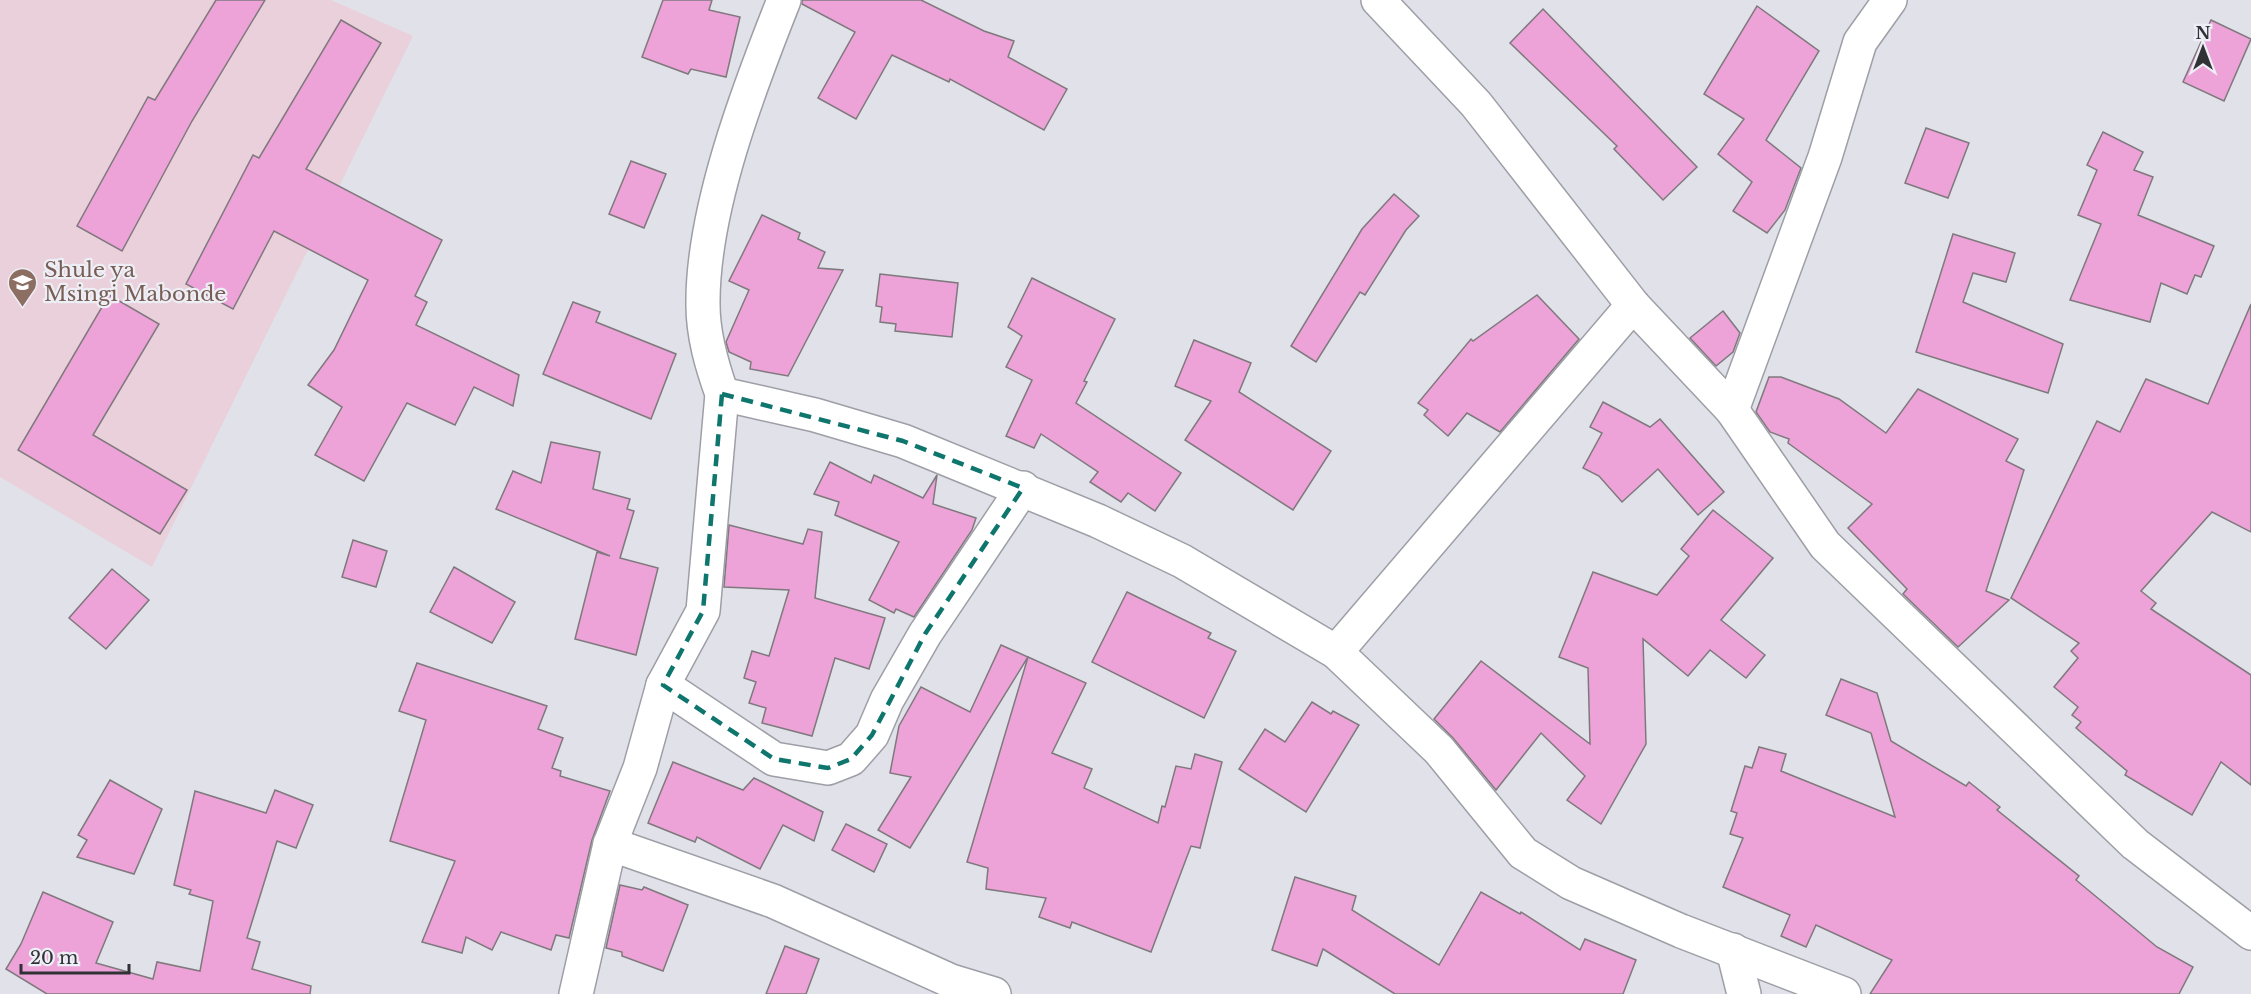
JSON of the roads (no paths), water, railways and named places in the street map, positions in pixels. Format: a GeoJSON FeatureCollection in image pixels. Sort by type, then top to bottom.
{"type":"FeatureCollection","features":[{"type":"Feature","properties":{"kind":"street"},"geometry":{"type":"LineString","coordinates":[[576,994],[610,844],[639,768],[663,686],[703,610],[722,394],[710,362],[703,306],[706,264],[721,185],[763,54],[784,0]]}},
{"type":"Feature","properties":{"kind":"street"},"geometry":{"type":"LineString","coordinates":[[1378,0],[1476,104],[1633,305],[1732,410],[1825,545],[2135,844],[2251,933]]}},
{"type":"Feature","properties":{"kind":"street"},"geometry":{"type":"LineString","coordinates":[[1732,410],[1825,157],[1860,42],[1890,0]]}},
{"type":"Feature","properties":{"kind":"street"},"geometry":{"type":"LineString","coordinates":[[1336,652],[1633,305]]}},
{"type":"Feature","properties":{"kind":"street"},"geometry":{"type":"LineString","coordinates":[[722,394],[815,415],[903,441],[1023,488],[1182,561],[1336,652],[1439,750],[1523,853],[1571,883],[1681,931],[1844,994]]}},
{"type":"Feature","properties":{"kind":"street"},"geometry":{"type":"LineString","coordinates":[[663,686],[774,759],[828,768],[851,759],[872,735],[887,700],[926,634],[1023,488]]}},
{"type":"Feature","properties":{"kind":"street"},"geometry":{"type":"LineString","coordinates":[[610,844],[773,901],[951,981],[994,994]]}},
{"type":"Feature","properties":{"kind":"street"},"geometry":{"type":"LineString","coordinates":[[1733,950],[1744,994]]}},
{"type":"Feature","properties":{"kind":"place","name":"Shule ya Msingi Mabonde"},"geometry":{"type":"Point","coordinates":[23,308]}}]}
